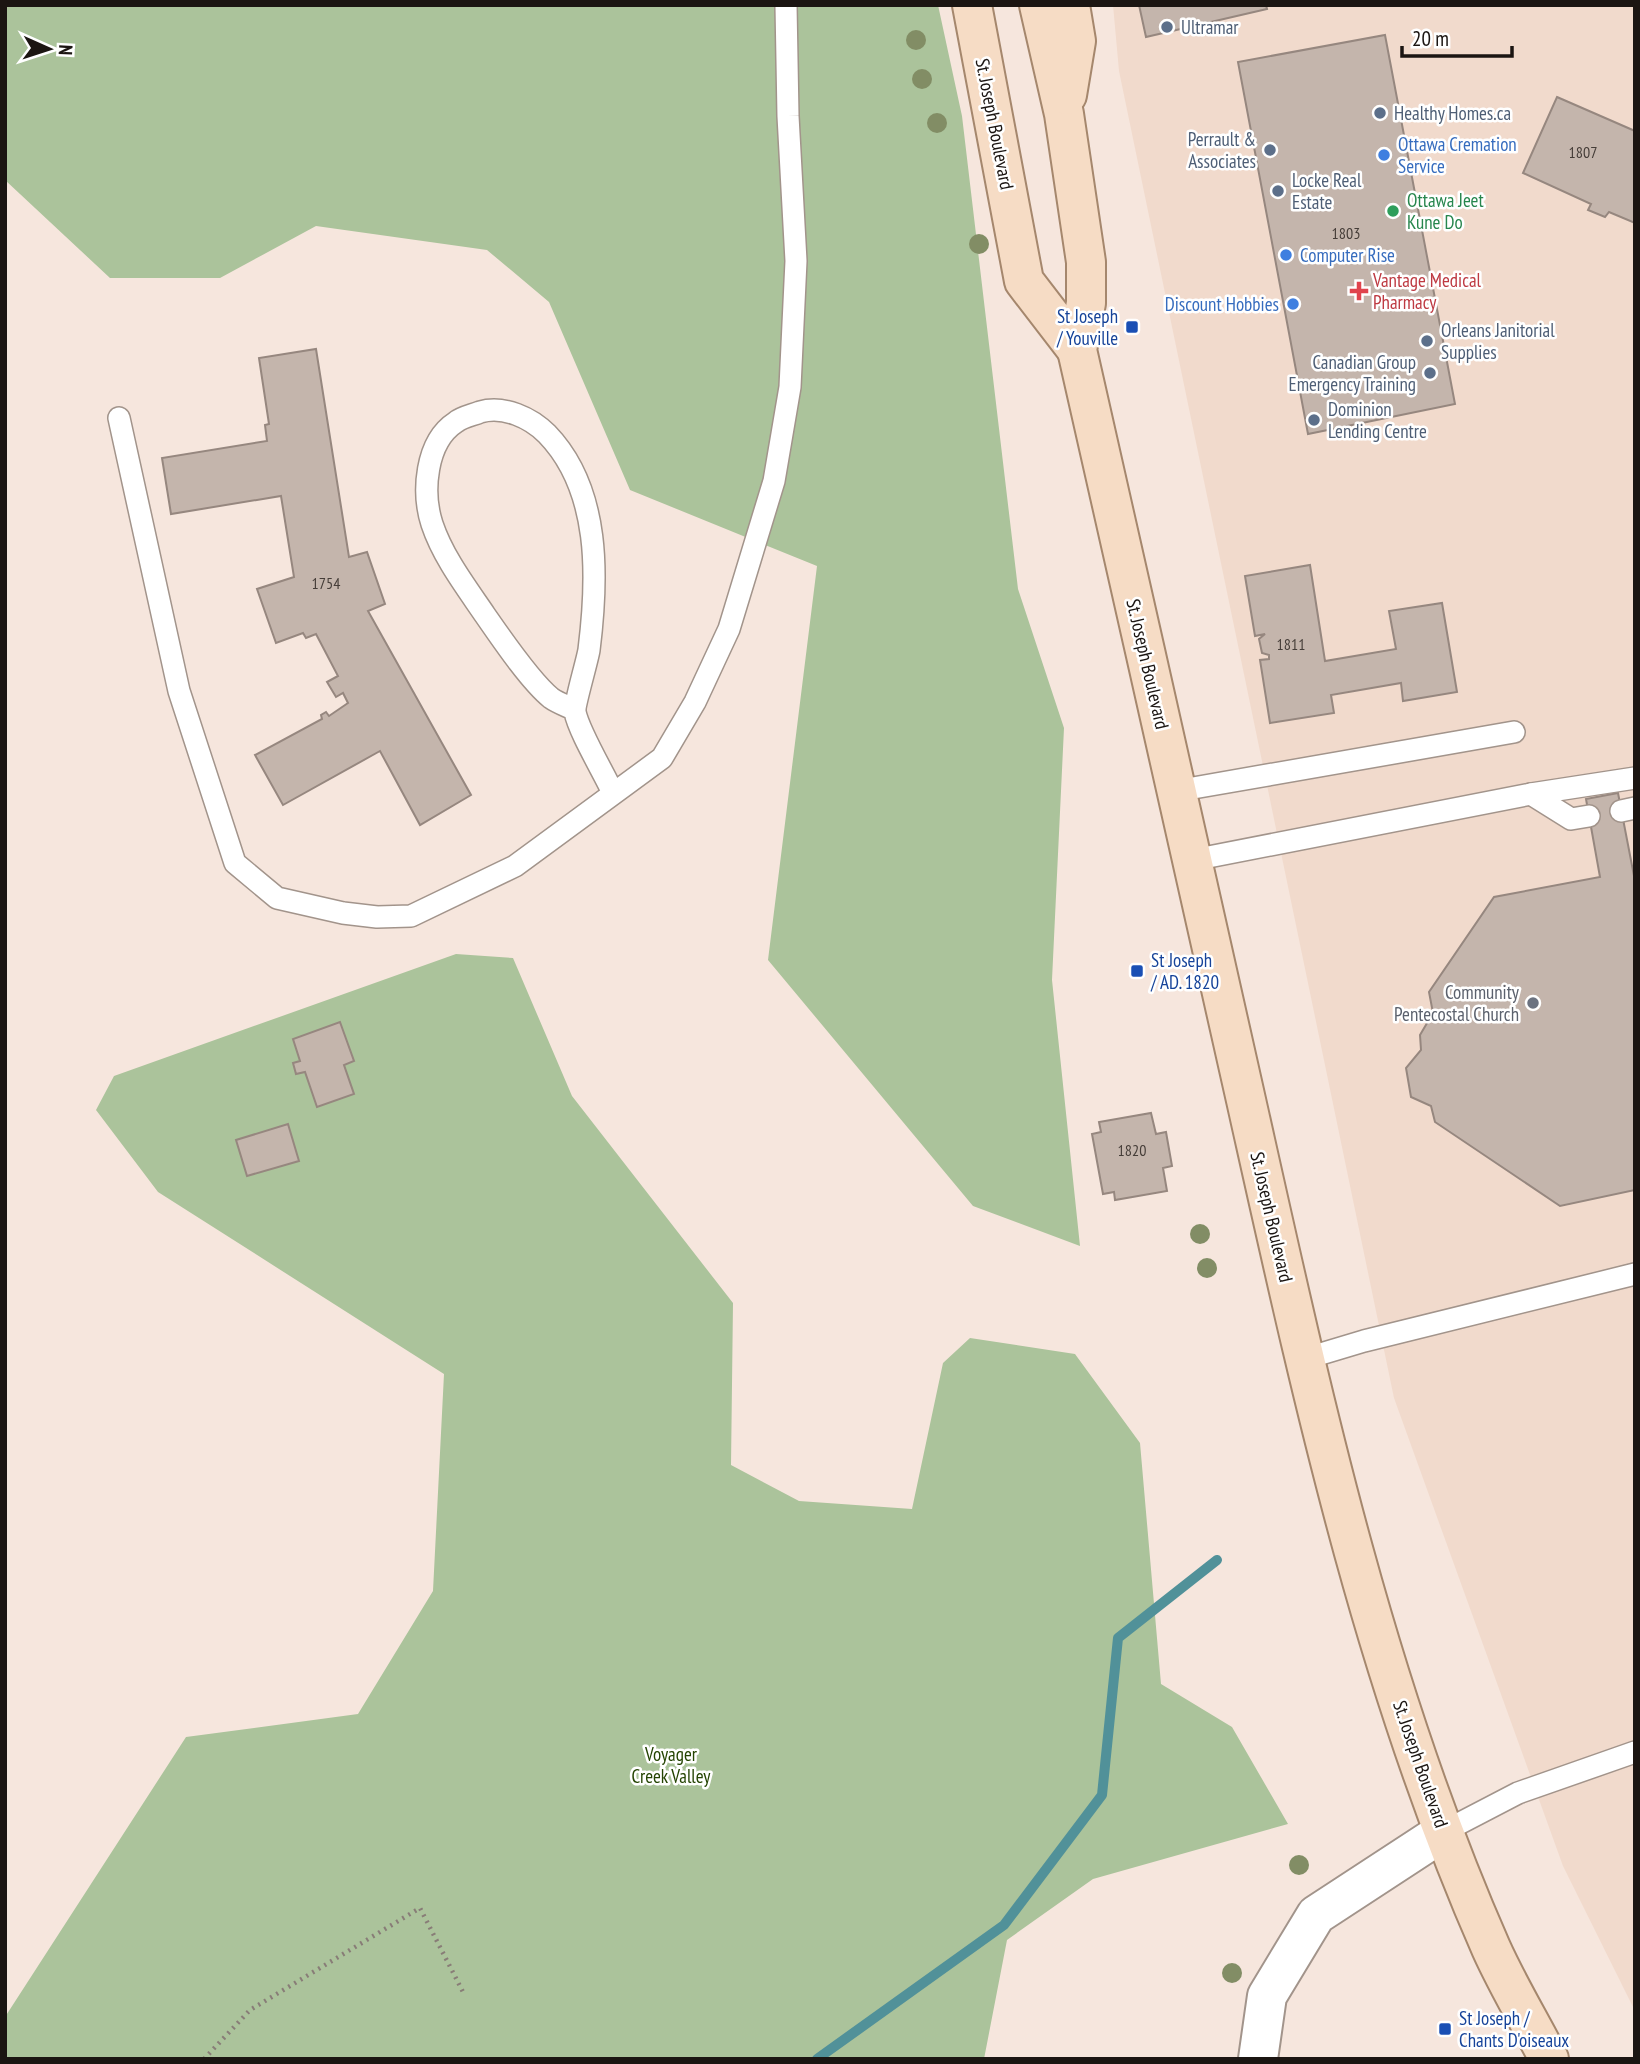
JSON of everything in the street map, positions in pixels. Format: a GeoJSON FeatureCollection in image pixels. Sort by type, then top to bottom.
{"type":"FeatureCollection","features":[{"type":"Feature","properties":{"kind":"main road","name":"St. Joseph Boulevard"},"geometry":{"type":"LineString","coordinates":[[972,5],[1024,281],[1077,350]]}},
{"type":"Feature","properties":{"kind":"main road","name":"St. Joseph Boulevard"},"geometry":{"type":"LineString","coordinates":[[1039,5],[1064,114],[1086,262],[1086,303],[1077,350],[1304,1359],[1347,1526],[1410,1737],[1443,1832],[1493,1952],[1549,2059]]}},
{"type":"Feature","properties":{"kind":"main road"},"geometry":{"type":"LineString","coordinates":[[1064,114],[1076,41],[1070,5]]}},
{"type":"Feature","properties":{"kind":"street"},"geometry":{"type":"LineString","coordinates":[[1258,2059],[1266,1996],[1316,1915],[1443,1832]]}},
{"type":"Feature","properties":{"kind":"lane"},"geometry":{"type":"LineString","coordinates":[[119,418],[178,691],[208,790],[235,863],[277,898],[343,913],[377,917],[411,916],[515,866],[662,758],[695,702],[729,629],[774,481],[790,387],[796,261],[788,116],[786,5]]}},
{"type":"Feature","properties":{"kind":"lane"},"geometry":{"type":"LineString","coordinates":[[575,710],[551,698],[502,640],[450,560],[432,524],[426,495],[430,464],[439,439],[456,422],[484,411],[508,411],[537,424],[558,446],[575,474],[587,505],[592,548],[589,650],[575,710],[613,793]]}},
{"type":"Feature","properties":{"kind":"lane"},"geometry":{"type":"LineString","coordinates":[[1176,791],[1514,733]]}},
{"type":"Feature","properties":{"kind":"lane"},"geometry":{"type":"LineString","coordinates":[[1193,860],[1258,850],[1531,794],[1635,778]]}},
{"type":"Feature","properties":{"kind":"lane"},"geometry":{"type":"LineString","coordinates":[[1531,794],[1571,819],[1589,816]]}},
{"type":"Feature","properties":{"kind":"lane"},"geometry":{"type":"LineString","coordinates":[[1304,1359],[1635,1274]]}},
{"type":"Feature","properties":{"kind":"lane"},"geometry":{"type":"LineString","coordinates":[[1443,1832],[1518,1793],[1635,1752]]}},
{"type":"Feature","properties":{"kind":"path"},"geometry":{"type":"LineString","coordinates":[[204,2059],[250,2010],[420,1908],[464,1994]]}},
{"type":"Feature","properties":{"kind":"shaded area"},"geometry":{"type":"Polygon","coordinates":[[[1113,5],[1635,5],[1635,2011],[1563,1866],[1394,1398],[1119,71],[1113,5]]]}},
{"type":"Feature","properties":{"kind":"green space"},"geometry":{"type":"Polygon","coordinates":[[[5,5],[938,5],[962,116],[1018,589],[1064,728],[1052,980],[1080,1246],[973,1206],[768,960],[817,566],[630,490],[549,302],[487,250],[316,226],[220,278],[110,278],[5,180],[5,5]]]}},
{"type":"Feature","properties":{"kind":"green space","name":"Voyager Creek Valley"},"geometry":{"type":"Polygon","coordinates":[[[456,954],[513,958],[572,1096],[733,1303],[731,1465],[799,1501],[912,1509],[943,1363],[970,1338],[1075,1354],[1140,1443],[1161,1684],[1232,1727],[1288,1824],[1093,1879],[1007,1940],[984,2059],[5,2059],[5,2017],[186,1737],[358,1714],[433,1591],[444,1374],[158,1192],[96,1110],[114,1076],[456,954]]]}},
{"type":"Feature","properties":{"kind":"building","name":"Ultramar"},"geometry":{"type":"Polygon","coordinates":[[[1139,5],[1266,5],[1267,9],[1146,37],[1139,5]]]}},
{"type":"Feature","properties":{"kind":"building"},"geometry":{"type":"Polygon","coordinates":[[[1385,35],[1455,404],[1308,434],[1238,62],[1385,35]]]}},
{"type":"Feature","properties":{"kind":"building"},"geometry":{"type":"Polygon","coordinates":[[[1557,97],[1635,131],[1635,223],[1609,212],[1605,217],[1588,210],[1591,204],[1523,173],[1557,97]]]}},
{"type":"Feature","properties":{"kind":"building"},"geometry":{"type":"Polygon","coordinates":[[[316,349],[349,557],[367,552],[385,604],[368,611],[471,795],[420,825],[380,751],[283,805],[255,755],[322,719],[321,715],[326,712],[329,716],[348,703],[343,693],[336,697],[327,682],[338,676],[316,634],[306,638],[303,633],[276,643],[257,589],[294,577],[281,496],[171,514],[162,458],[267,441],[265,425],[269,424],[259,358],[316,349]]]}},
{"type":"Feature","properties":{"kind":"building"},"geometry":{"type":"Polygon","coordinates":[[[1310,565],[1325,661],[1396,649],[1389,611],[1442,603],[1457,692],[1403,701],[1401,683],[1331,695],[1334,713],[1270,723],[1260,660],[1269,659],[1269,655],[1262,653],[1259,639],[1265,634],[1255,636],[1245,576],[1310,565]]]}},
{"type":"Feature","properties":{"kind":"building","name":"Community Pentecostal Church"},"geometry":{"type":"Polygon","coordinates":[[[1618,793],[1635,881],[1635,1190],[1560,1206],[1435,1122],[1431,1106],[1411,1097],[1406,1068],[1421,1050],[1420,1035],[1433,1013],[1429,992],[1494,897],[1600,877],[1586,799],[1618,793]]]}},
{"type":"Feature","properties":{"kind":"building"},"geometry":{"type":"Polygon","coordinates":[[[340,1022],[354,1061],[344,1065],[354,1094],[317,1107],[305,1072],[296,1074],[293,1063],[300,1061],[293,1039],[340,1022]]]}},
{"type":"Feature","properties":{"kind":"building"},"geometry":{"type":"Polygon","coordinates":[[[1151,1113],[1156,1134],[1166,1132],[1172,1166],[1163,1168],[1167,1191],[1115,1200],[1114,1192],[1103,1194],[1092,1134],[1101,1132],[1099,1122],[1151,1113]]]}},
{"type":"Feature","properties":{"kind":"building"},"geometry":{"type":"Polygon","coordinates":[[[288,1124],[299,1161],[247,1176],[236,1140],[288,1124]]]}},
{"type":"Feature","properties":{"kind":"waterway"},"geometry":{"type":"LineString","coordinates":[[817,2059],[1004,1925],[1102,1795],[1118,1638],[1217,1560]]}},
{"type":"Feature","properties":{"kind":"place","name":"Ultramar"},"geometry":{"type":"Point","coordinates":[1167,27]}},
{"type":"Feature","properties":{"kind":"place","name":"Healthy Homes.ca"},"geometry":{"type":"Point","coordinates":[1380,113]}},
{"type":"Feature","properties":{"kind":"place","name":"Perrault & Associates"},"geometry":{"type":"Point","coordinates":[1270,150]}},
{"type":"Feature","properties":{"kind":"place","name":"Ottawa Cremation Service"},"geometry":{"type":"Point","coordinates":[1384,155]}},
{"type":"Feature","properties":{"kind":"place","name":"Locke Real Estate"},"geometry":{"type":"Point","coordinates":[1278,191]}},
{"type":"Feature","properties":{"kind":"place","name":"Ottawa Jeet Kune Do"},"geometry":{"type":"Point","coordinates":[1393,211]}},
{"type":"Feature","properties":{"kind":"place","name":"Computer Rise"},"geometry":{"type":"Point","coordinates":[1286,255]}},
{"type":"Feature","properties":{"kind":"place","name":"Vantage Medical Pharmacy"},"geometry":{"type":"Point","coordinates":[1359,291]}},
{"type":"Feature","properties":{"kind":"place","name":"Discount Hobbies"},"geometry":{"type":"Point","coordinates":[1293,304]}},
{"type":"Feature","properties":{"kind":"place","name":"St Joseph / Youville"},"geometry":{"type":"Point","coordinates":[1132,327]}},
{"type":"Feature","properties":{"kind":"place","name":"Orleans Janitorial Supplies"},"geometry":{"type":"Point","coordinates":[1427,341]}},
{"type":"Feature","properties":{"kind":"place","name":"Canadian Group Emergency Training"},"geometry":{"type":"Point","coordinates":[1430,373]}},
{"type":"Feature","properties":{"kind":"place","name":"Dominion Lending Centre"},"geometry":{"type":"Point","coordinates":[1314,420]}},
{"type":"Feature","properties":{"kind":"place","name":"St Joseph / AD. 1820"},"geometry":{"type":"Point","coordinates":[1137,971]}},
{"type":"Feature","properties":{"kind":"place","name":"Community Pentecostal Church"},"geometry":{"type":"Point","coordinates":[1533,1003]}},
{"type":"Feature","properties":{"kind":"place","name":"St Joseph / Chants D'oiseaux"},"geometry":{"type":"Point","coordinates":[1445,2029]}}]}
